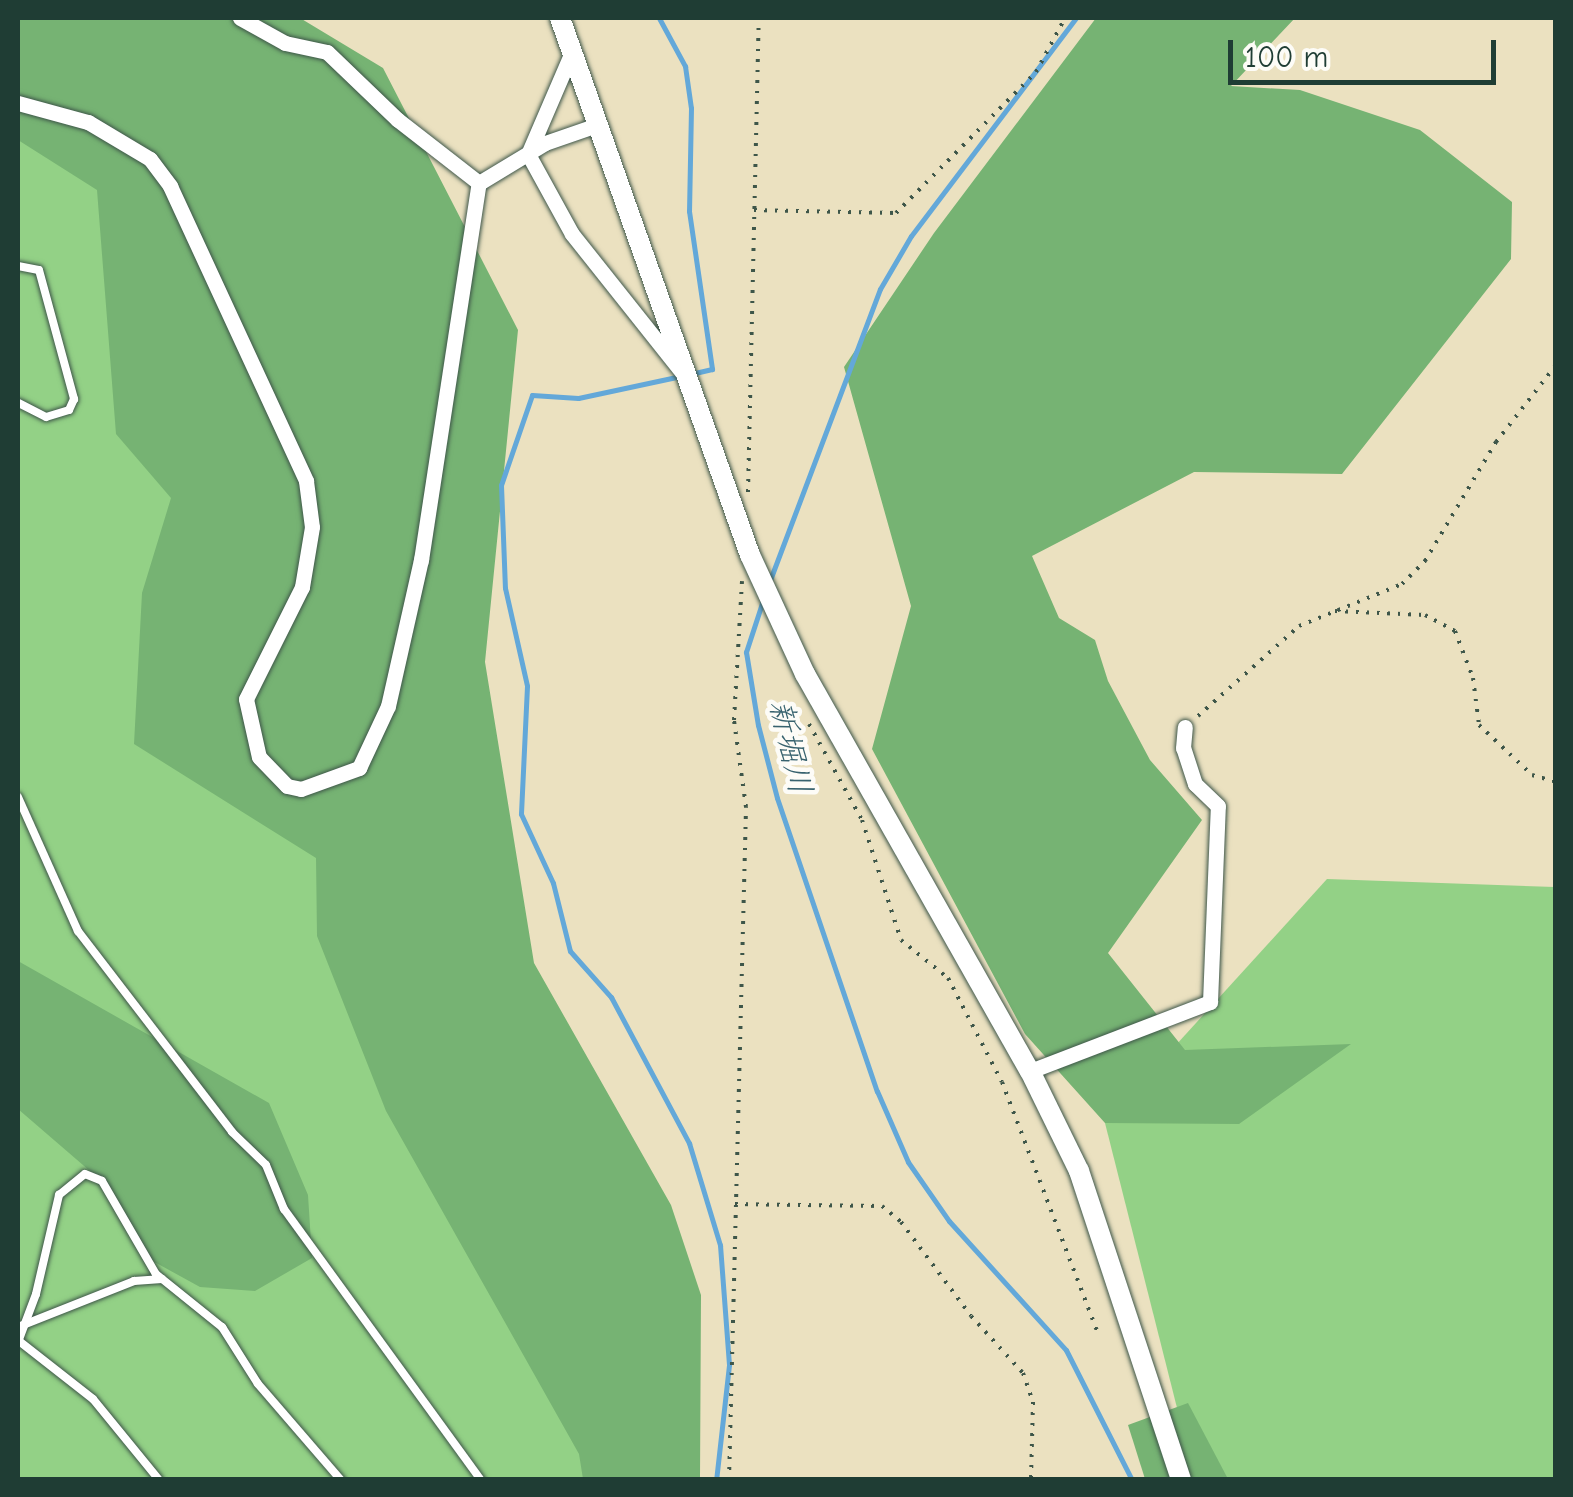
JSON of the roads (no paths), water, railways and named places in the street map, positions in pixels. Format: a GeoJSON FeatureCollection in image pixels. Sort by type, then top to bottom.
{"type":"FeatureCollection","features":[{"type":"Feature","properties":{"kind":"street"},"geometry":{"type":"LineString","coordinates":[[240,18],[286,43],[327,52],[398,120],[479,183]]}},
{"type":"Feature","properties":{"kind":"street"},"geometry":{"type":"LineString","coordinates":[[560,18],[750,555],[805,674],[1030,1071],[1079,1171],[1180,1480]]}},
{"type":"Feature","properties":{"kind":"street"},"geometry":{"type":"LineString","coordinates":[[528,154],[572,52]]}},
{"type":"Feature","properties":{"kind":"street"},"geometry":{"type":"LineString","coordinates":[[18,103],[88,122],[150,159],[170,186],[306,481],[312,528],[302,587],[246,699],[259,756],[288,786],[301,789],[359,768],[388,706],[421,560],[479,183]]}},
{"type":"Feature","properties":{"kind":"street"},"geometry":{"type":"LineString","coordinates":[[479,183],[528,154],[597,126]]}},
{"type":"Feature","properties":{"kind":"street"},"geometry":{"type":"LineString","coordinates":[[528,154],[572,234],[686,378]]}},
{"type":"Feature","properties":{"kind":"street"},"geometry":{"type":"LineString","coordinates":[[1030,1071],[1210,1002],[1218,806],[1195,784],[1183,748],[1185,727]]}},
{"type":"Feature","properties":{"kind":"lane"},"geometry":{"type":"LineString","coordinates":[[18,266],[39,270],[74,399],[70,410],[46,417],[18,403]]}},
{"type":"Feature","properties":{"kind":"lane"},"geometry":{"type":"LineString","coordinates":[[18,796],[78,931],[232,1132],[266,1165],[284,1209],[481,1480]]}},
{"type":"Feature","properties":{"kind":"lane"},"geometry":{"type":"LineString","coordinates":[[159,1480],[93,1399],[18,1342],[50,1216],[59,1196],[85,1174],[102,1181],[162,1279],[222,1327],[258,1384],[340,1480]]}},
{"type":"Feature","properties":{"kind":"lane"},"geometry":{"type":"LineString","coordinates":[[20,1328],[87,1297],[162,1279]]}},
{"type":"Feature","properties":{"kind":"waterway"},"geometry":{"type":"LineString","coordinates":[[659,18],[685,66],[691,108],[689,211],[712,369],[691,374]]}},
{"type":"Feature","properties":{"kind":"waterway","name":"新堀川"},"geometry":{"type":"LineString","coordinates":[[770,580],[880,289],[911,236],[1076,18]]}},
{"type":"Feature","properties":{"kind":"waterway"},"geometry":{"type":"LineString","coordinates":[[681,376],[578,398],[532,395],[501,485],[505,588],[527,686],[521,814],[553,883],[570,951],[611,997],[689,1143],[720,1245],[729,1365],[716,1480]]}},
{"type":"Feature","properties":{"kind":"waterway","name":"新堀川"},"geometry":{"type":"LineString","coordinates":[[763,600],[746,652],[758,725],[777,798],[877,1091],[908,1162],[949,1221],[1066,1350],[1132,1480]]}}]}
